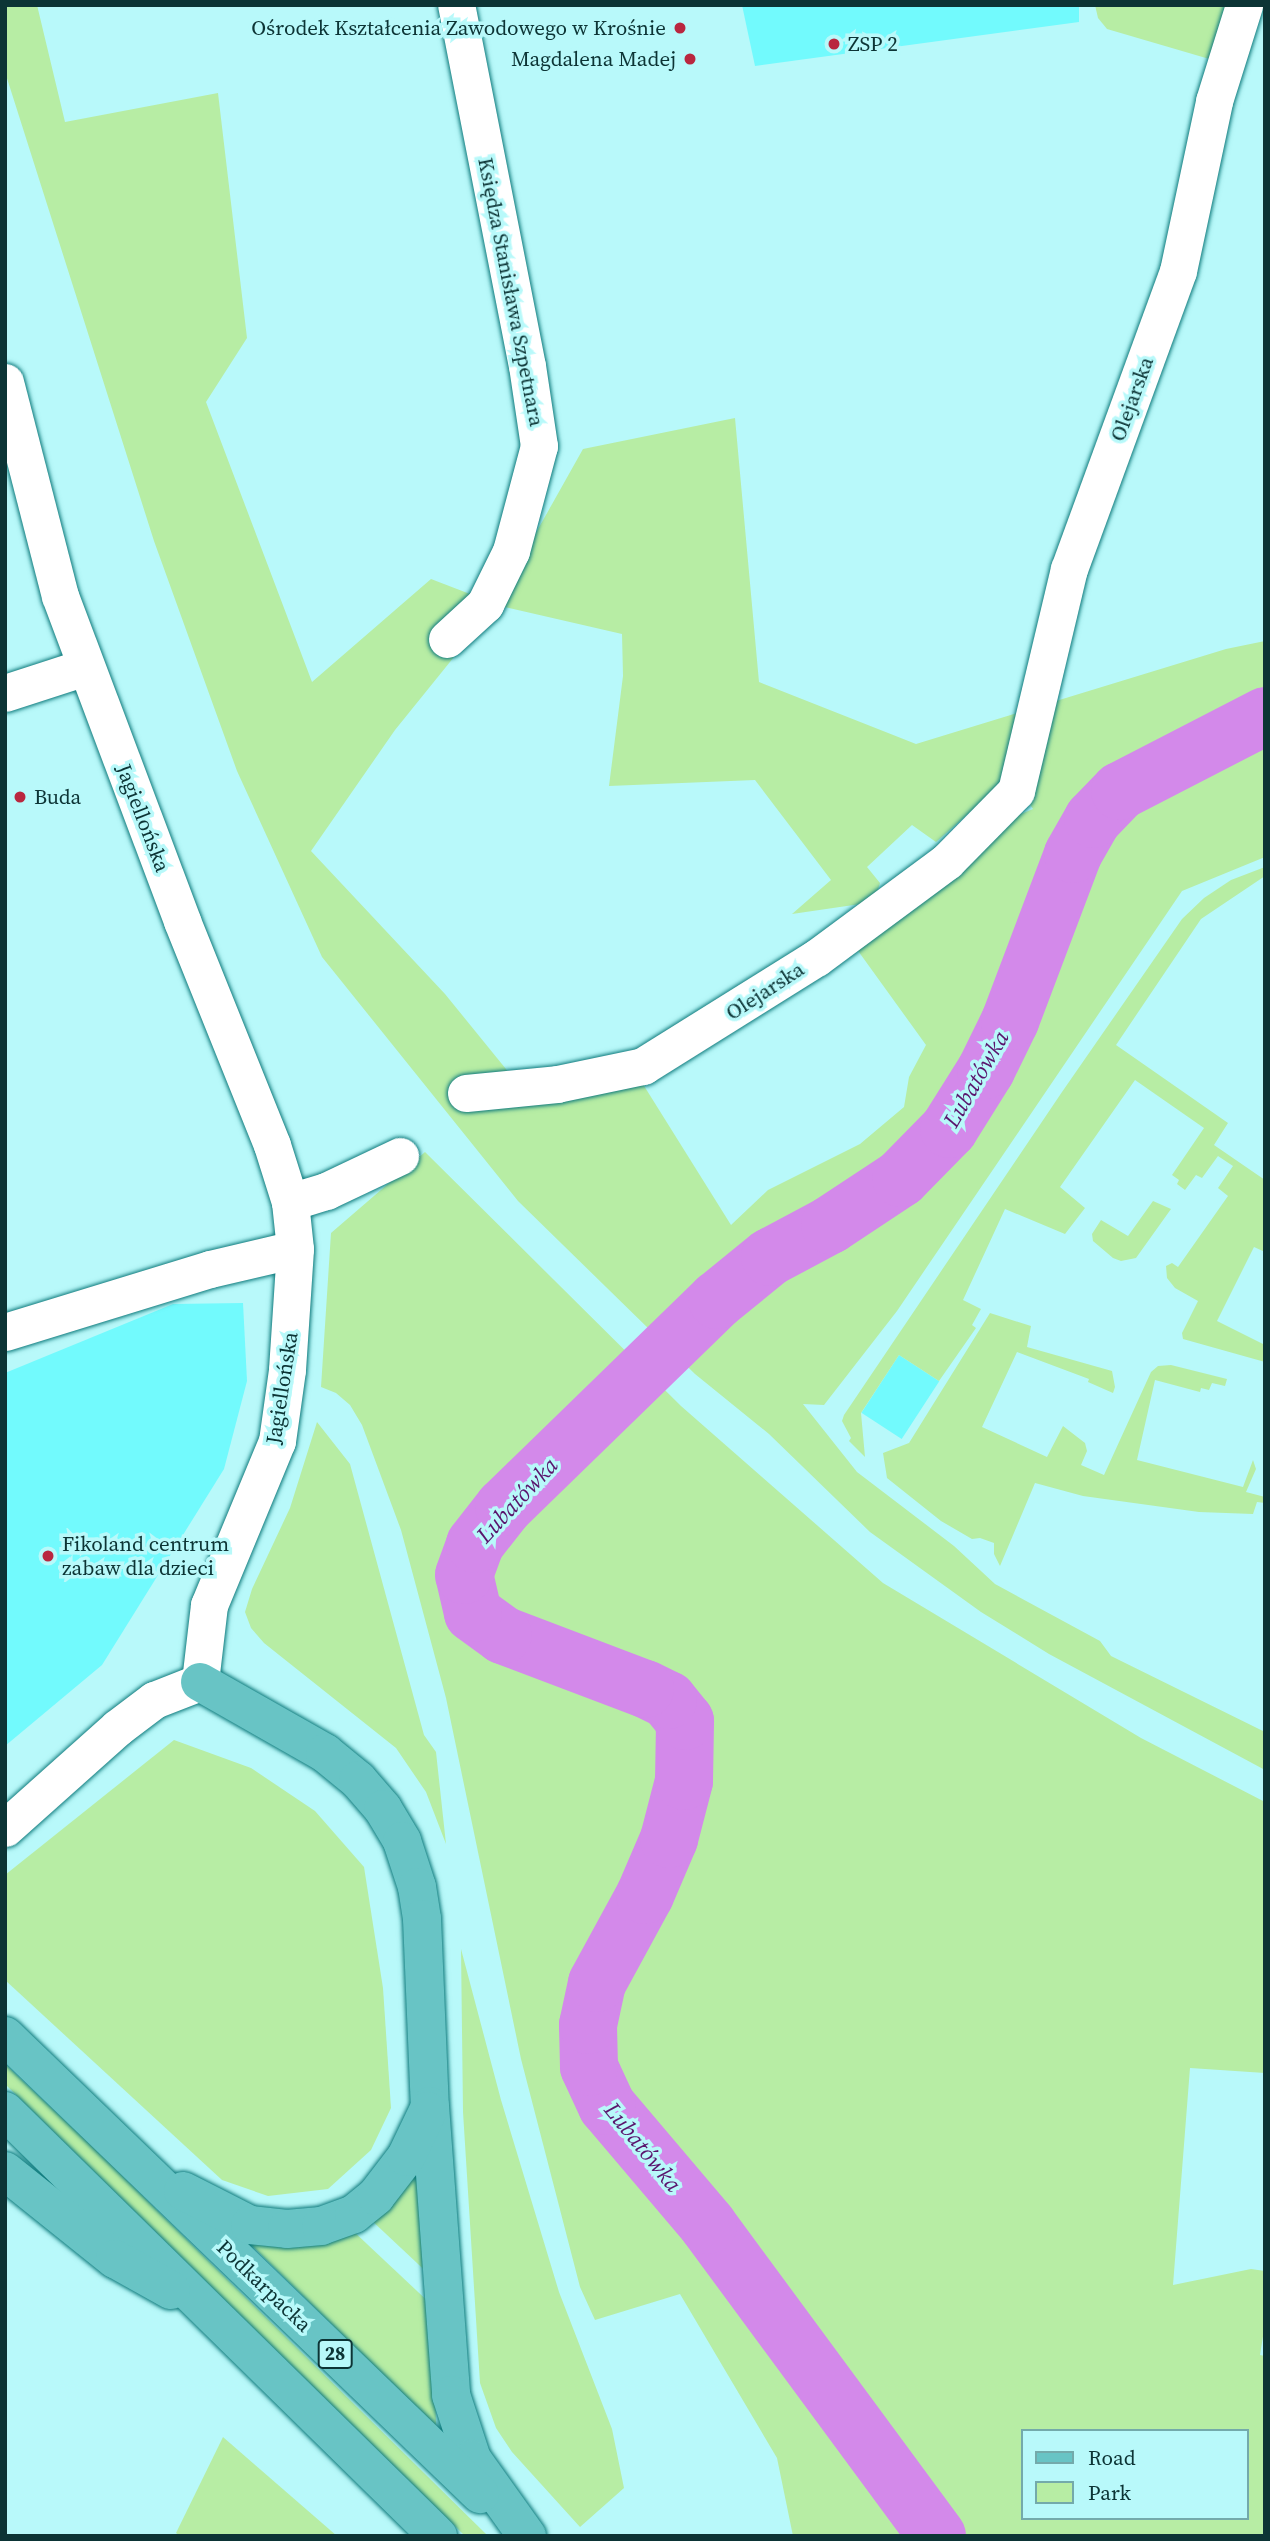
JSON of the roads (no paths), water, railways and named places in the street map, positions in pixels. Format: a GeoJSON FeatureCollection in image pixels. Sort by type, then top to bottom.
{"type":"FeatureCollection","features":[{"type":"Feature","properties":{"kind":"main road"},"geometry":{"type":"LineString","coordinates":[[200,1682],[325,1754],[358,1780],[383,1809],[402,1841],[417,1887],[422,1919],[430,2106],[451,2395],[472,2459],[525,2536]]}},
{"type":"Feature","properties":{"kind":"main road","name":"Podkarpacka"},"geometry":{"type":"LineString","coordinates":[[5,2036],[525,2536]]}},
{"type":"Feature","properties":{"kind":"main road"},"geometry":{"type":"LineString","coordinates":[[146,2172],[250,2224],[287,2229],[321,2226],[354,2214],[376,2196],[407,2157],[430,2106]]}},
{"type":"Feature","properties":{"kind":"main road"},"geometry":{"type":"LineString","coordinates":[[5,2111],[216,2314],[438,2536]]}},
{"type":"Feature","properties":{"kind":"main road"},"geometry":{"type":"LineString","coordinates":[[5,2171],[115,2259],[216,2314]]}},
{"type":"Feature","properties":{"kind":"street","name":"Księdza Stanisława Szpetnara"},"geometry":{"type":"LineString","coordinates":[[447,639],[485,604],[511,551],[540,446],[527,366],[456,5]]}},
{"type":"Feature","properties":{"kind":"street","name":"Olejarska"},"geometry":{"type":"LineString","coordinates":[[466,1093],[557,1084],[643,1066],[816,958],[947,861],[1027,796],[1069,569],[1178,271],[1214,101],[1244,5]]}},
{"type":"Feature","properties":{"kind":"street","name":"Jagiellońska"},"geometry":{"type":"LineString","coordinates":[[5,382],[12,432],[60,596],[182,922],[272,1145],[290,1202],[295,1249],[288,1358],[277,1441],[209,1605],[200,1682]]}},
{"type":"Feature","properties":{"kind":"street"},"geometry":{"type":"LineString","coordinates":[[5,693],[85,667]]}},
{"type":"Feature","properties":{"kind":"street"},"geometry":{"type":"LineString","coordinates":[[290,1202],[326,1191],[400,1156]]}},
{"type":"Feature","properties":{"kind":"street"},"geometry":{"type":"LineString","coordinates":[[5,1332],[210,1269],[295,1249]]}},
{"type":"Feature","properties":{"kind":"street"},"geometry":{"type":"LineString","coordinates":[[5,1828],[117,1728],[155,1700],[200,1682]]}},
{"type":"Feature","properties":{"kind":"waterway","name":"Lubatówka"},"geometry":{"type":"LineString","coordinates":[[937,2536],[708,2225],[607,2106],[589,2067],[588,2025],[597,1983],[645,1895],[669,1839],[684,1781],[685,1721],[668,1700],[645,1689],[503,1635],[473,1613],[464,1575],[475,1544],[504,1507],[717,1300],[770,1257],[830,1225],[901,1178],[949,1129],[986,1070],[1010,1021],[1073,854],[1093,819],[1120,791],[1265,716]]}},
{"type":"Feature","properties":{"kind":"place","name":"Ośrodek Kształcenia Zawodowego w Krośnie"},"geometry":{"type":"Point","coordinates":[680,28]}},
{"type":"Feature","properties":{"kind":"place","name":"ZSP 2"},"geometry":{"type":"Point","coordinates":[834,44]}},
{"type":"Feature","properties":{"kind":"place","name":"Magdalena Madej"},"geometry":{"type":"Point","coordinates":[690,59]}},
{"type":"Feature","properties":{"kind":"place","name":"Buda"},"geometry":{"type":"Point","coordinates":[20,797]}},
{"type":"Feature","properties":{"kind":"place","name":"Fikoland centrum zabaw dla dzieci"},"geometry":{"type":"Point","coordinates":[48,1556]}}]}
